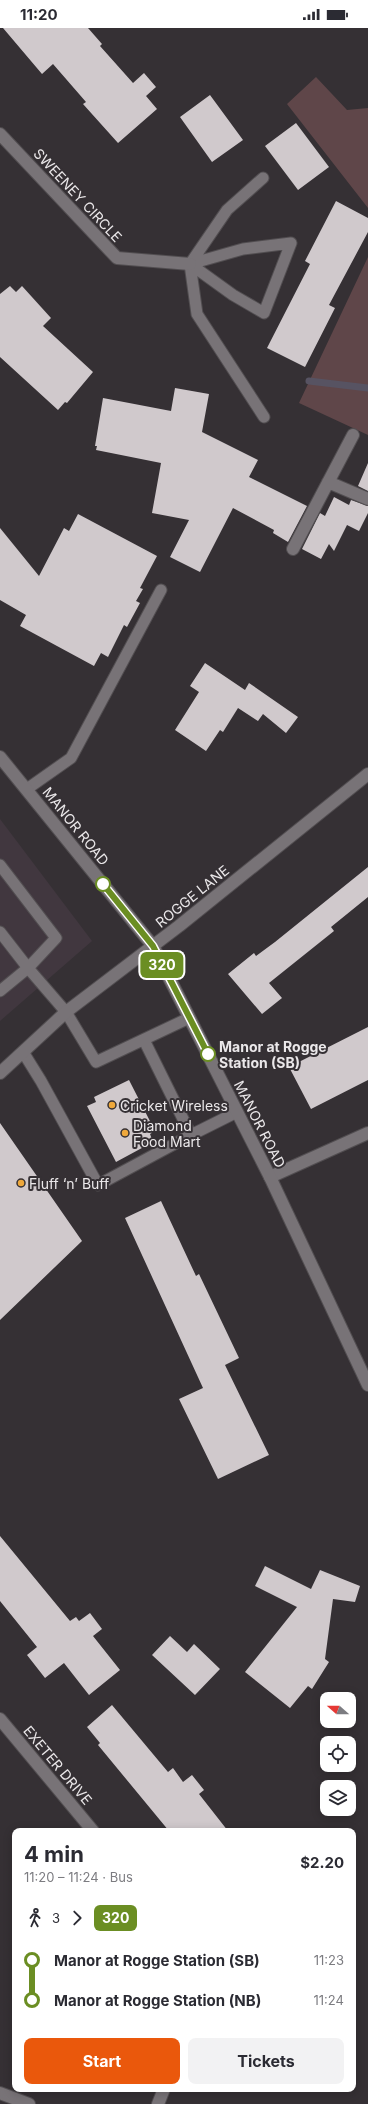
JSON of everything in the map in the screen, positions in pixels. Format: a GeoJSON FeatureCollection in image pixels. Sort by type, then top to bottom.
{"type":"FeatureCollection","features":[{"type":"Feature","properties":{"kind":"street","name":"SWEENEY CIRCLE"},"geometry":{"type":"LineString","coordinates":[[0,134],[117,258],[190,264]]}},
{"type":"Feature","properties":{"kind":"street"},"geometry":{"type":"LineString","coordinates":[[293,549],[353,434]]}},
{"type":"Feature","properties":{"kind":"street"},"geometry":{"type":"LineString","coordinates":[[328,482],[368,500]]}},
{"type":"Feature","properties":{"kind":"street","name":"MANOR ROAD"},"geometry":{"type":"LineString","coordinates":[[0,757],[153,946],[270,1177],[368,1385]]}},
{"type":"Feature","properties":{"kind":"street","name":"ROGGE LANE"},"geometry":{"type":"LineString","coordinates":[[0,1073],[66,1012],[153,946],[368,774]]}},
{"type":"Feature","properties":{"kind":"street"},"geometry":{"type":"LineString","coordinates":[[270,1177],[368,1133]]}},
{"type":"Feature","properties":{"kind":"street","name":"EXETER DRIVE"},"geometry":{"type":"LineString","coordinates":[[0,1719],[91,1828]]}},
{"type":"Feature","properties":{"kind":"street"},"geometry":{"type":"LineString","coordinates":[[158,2104],[163,2092]]}},
{"type":"Feature","properties":{"kind":"street"},"geometry":{"type":"LineString","coordinates":[[0,2093],[29,2104]]}},
{"type":"Feature","properties":{"kind":"lane"},"geometry":{"type":"LineString","coordinates":[[262,178],[227,210],[190,264],[196,314],[264,417]]}},
{"type":"Feature","properties":{"kind":"lane"},"geometry":{"type":"LineString","coordinates":[[291,243],[264,313],[233,295],[190,264],[243,249],[291,243]]}},
{"type":"Feature","properties":{"kind":"lane"},"geometry":{"type":"LineString","coordinates":[[27,789],[71,758],[162,590]]}},
{"type":"Feature","properties":{"kind":"lane"},"geometry":{"type":"LineString","coordinates":[[0,865],[56,938],[28,968],[0,991]]}},
{"type":"Feature","properties":{"kind":"lane"},"geometry":{"type":"LineString","coordinates":[[0,932],[28,968],[66,1012],[96,1062],[189,1018]]}},
{"type":"Feature","properties":{"kind":"lane"},"geometry":{"type":"LineString","coordinates":[[144,1040],[191,1135]]}},
{"type":"Feature","properties":{"kind":"lane"},"geometry":{"type":"LineString","coordinates":[[23,1052],[41,1081],[98,1185],[237,1112]]}},
{"type":"Feature","properties":{"kind":"shaded area"},"geometry":{"type":"Polygon","coordinates":[[[316,77],[347,110],[368,108],[368,208],[287,104],[316,77]]]}},
{"type":"Feature","properties":{"kind":"shaded area"},"geometry":{"type":"Polygon","coordinates":[[[368,257],[368,435],[299,403],[368,257]]]}},
{"type":"Feature","properties":{"kind":"shaded area"},"geometry":{"type":"Polygon","coordinates":[[[0,819],[92,941],[0,1021],[0,819]]]}},
{"type":"Feature","properties":{"kind":"building"},"geometry":{"type":"Polygon","coordinates":[[[3,28],[88,28],[102,44],[100,46],[133,83],[144,73],[156,87],[146,96],[157,109],[118,143],[83,104],[86,102],[53,64],[42,74],[3,28]]]}},
{"type":"Feature","properties":{"kind":"building"},"geometry":{"type":"Polygon","coordinates":[[[210,95],[243,140],[212,162],[180,117],[210,95]]]}},
{"type":"Feature","properties":{"kind":"building"},"geometry":{"type":"Polygon","coordinates":[[[296,123],[329,167],[298,190],[265,146],[296,123]]]}},
{"type":"Feature","properties":{"kind":"building"},"geometry":{"type":"Polygon","coordinates":[[[336,201],[368,218],[368,232],[329,305],[335,308],[305,367],[267,348],[310,264],[305,261],[336,201]]]}},
{"type":"Feature","properties":{"kind":"building"},"geometry":{"type":"Polygon","coordinates":[[[10,286],[16,292],[22,286],[51,318],[43,326],[93,372],[67,403],[65,402],[58,410],[0,357],[0,294],[10,286]]]}},
{"type":"Feature","properties":{"kind":"building"},"geometry":{"type":"Polygon","coordinates":[[[175,388],[209,394],[202,432],[258,460],[249,477],[307,506],[288,542],[273,533],[274,530],[233,508],[200,572],[170,557],[189,520],[152,513],[161,463],[96,450],[97,446],[95,446],[103,398],[171,411],[175,388]]]}},
{"type":"Feature","properties":{"kind":"building"},"geometry":{"type":"Polygon","coordinates":[[[368,463],[368,491],[358,486],[368,463]]]}},
{"type":"Feature","properties":{"kind":"building"},"geometry":{"type":"Polygon","coordinates":[[[334,497],[349,505],[351,500],[368,506],[368,513],[359,531],[347,525],[334,551],[329,544],[321,559],[302,549],[320,513],[325,516],[334,497]]]}},
{"type":"Feature","properties":{"kind":"building"},"geometry":{"type":"Polygon","coordinates":[[[78,514],[157,556],[140,588],[143,589],[136,601],[140,603],[127,627],[124,625],[108,657],[101,653],[94,666],[20,626],[26,615],[0,600],[0,528],[39,576],[64,528],[69,531],[78,514]]]}},
{"type":"Feature","properties":{"kind":"building"},"geometry":{"type":"Polygon","coordinates":[[[205,663],[245,690],[249,683],[298,717],[286,733],[263,714],[258,721],[238,708],[223,732],[220,730],[206,751],[175,730],[199,692],[190,686],[205,663]]]}},
{"type":"Feature","properties":{"kind":"building"},"geometry":{"type":"Polygon","coordinates":[[[368,867],[368,897],[331,927],[334,931],[269,983],[282,998],[262,1014],[228,974],[254,953],[256,956],[275,942],[368,867]]]}},
{"type":"Feature","properties":{"kind":"building"},"geometry":{"type":"Polygon","coordinates":[[[368,1027],[368,1080],[311,1109],[289,1067],[368,1027]]]}},
{"type":"Feature","properties":{"kind":"building"},"geometry":{"type":"Polygon","coordinates":[[[129,1080],[155,1131],[150,1134],[153,1142],[116,1162],[87,1106],[96,1102],[94,1097],[129,1080]]]}},
{"type":"Feature","properties":{"kind":"building","name":"Fluff ‘n’ Buff"},"geometry":{"type":"Polygon","coordinates":[[[0,1123],[82,1241],[0,1320],[0,1123]]]}},
{"type":"Feature","properties":{"kind":"building"},"geometry":{"type":"Polygon","coordinates":[[[161,1201],[196,1276],[199,1274],[239,1358],[225,1365],[269,1455],[218,1479],[179,1399],[203,1388],[125,1218],[161,1201]]]}},
{"type":"Feature","properties":{"kind":"building"},"geometry":{"type":"Polygon","coordinates":[[[0,1536],[70,1621],[76,1617],[79,1621],[90,1613],[102,1629],[93,1636],[120,1670],[89,1695],[64,1663],[45,1678],[27,1655],[37,1647],[0,1601],[0,1536]]]}},
{"type":"Feature","properties":{"kind":"building"},"geometry":{"type":"Polygon","coordinates":[[[265,1566],[311,1589],[320,1570],[360,1586],[355,1602],[333,1599],[325,1659],[329,1662],[312,1689],[308,1686],[290,1708],[245,1672],[297,1607],[255,1586],[265,1566]]]}},
{"type":"Feature","properties":{"kind":"building"},"geometry":{"type":"Polygon","coordinates":[[[170,1636],[187,1652],[194,1644],[220,1669],[195,1695],[152,1655],[170,1636]]]}},
{"type":"Feature","properties":{"kind":"building"},"geometry":{"type":"Polygon","coordinates":[[[112,1705],[168,1772],[173,1768],[183,1782],[192,1775],[204,1790],[199,1794],[226,1828],[167,1828],[98,1745],[100,1743],[87,1727],[112,1705]]]}},
{"type":"Feature","properties":{"kind":"waterway"},"geometry":{"type":"LineString","coordinates":[[309,381],[368,388]]}},
{"type":"Feature","properties":{"kind":"bus line","name":"320"},"geometry":{"type":"LineString","coordinates":[[103,884],[153,946],[208,1054]]}},
{"type":"Feature","properties":{"kind":"place","name":"Manor at Rogge Station (SB)"},"geometry":{"type":"Point","coordinates":[208,1054]}},
{"type":"Feature","properties":{"kind":"place","name":"Cricket Wireless"},"geometry":{"type":"Point","coordinates":[112,1105]}},
{"type":"Feature","properties":{"kind":"place","name":"Diamond Food Mart"},"geometry":{"type":"Point","coordinates":[125,1133]}},
{"type":"Feature","properties":{"kind":"place","name":"Fluff ‘n’ Buff"},"geometry":{"type":"Point","coordinates":[21,1183]}}]}
